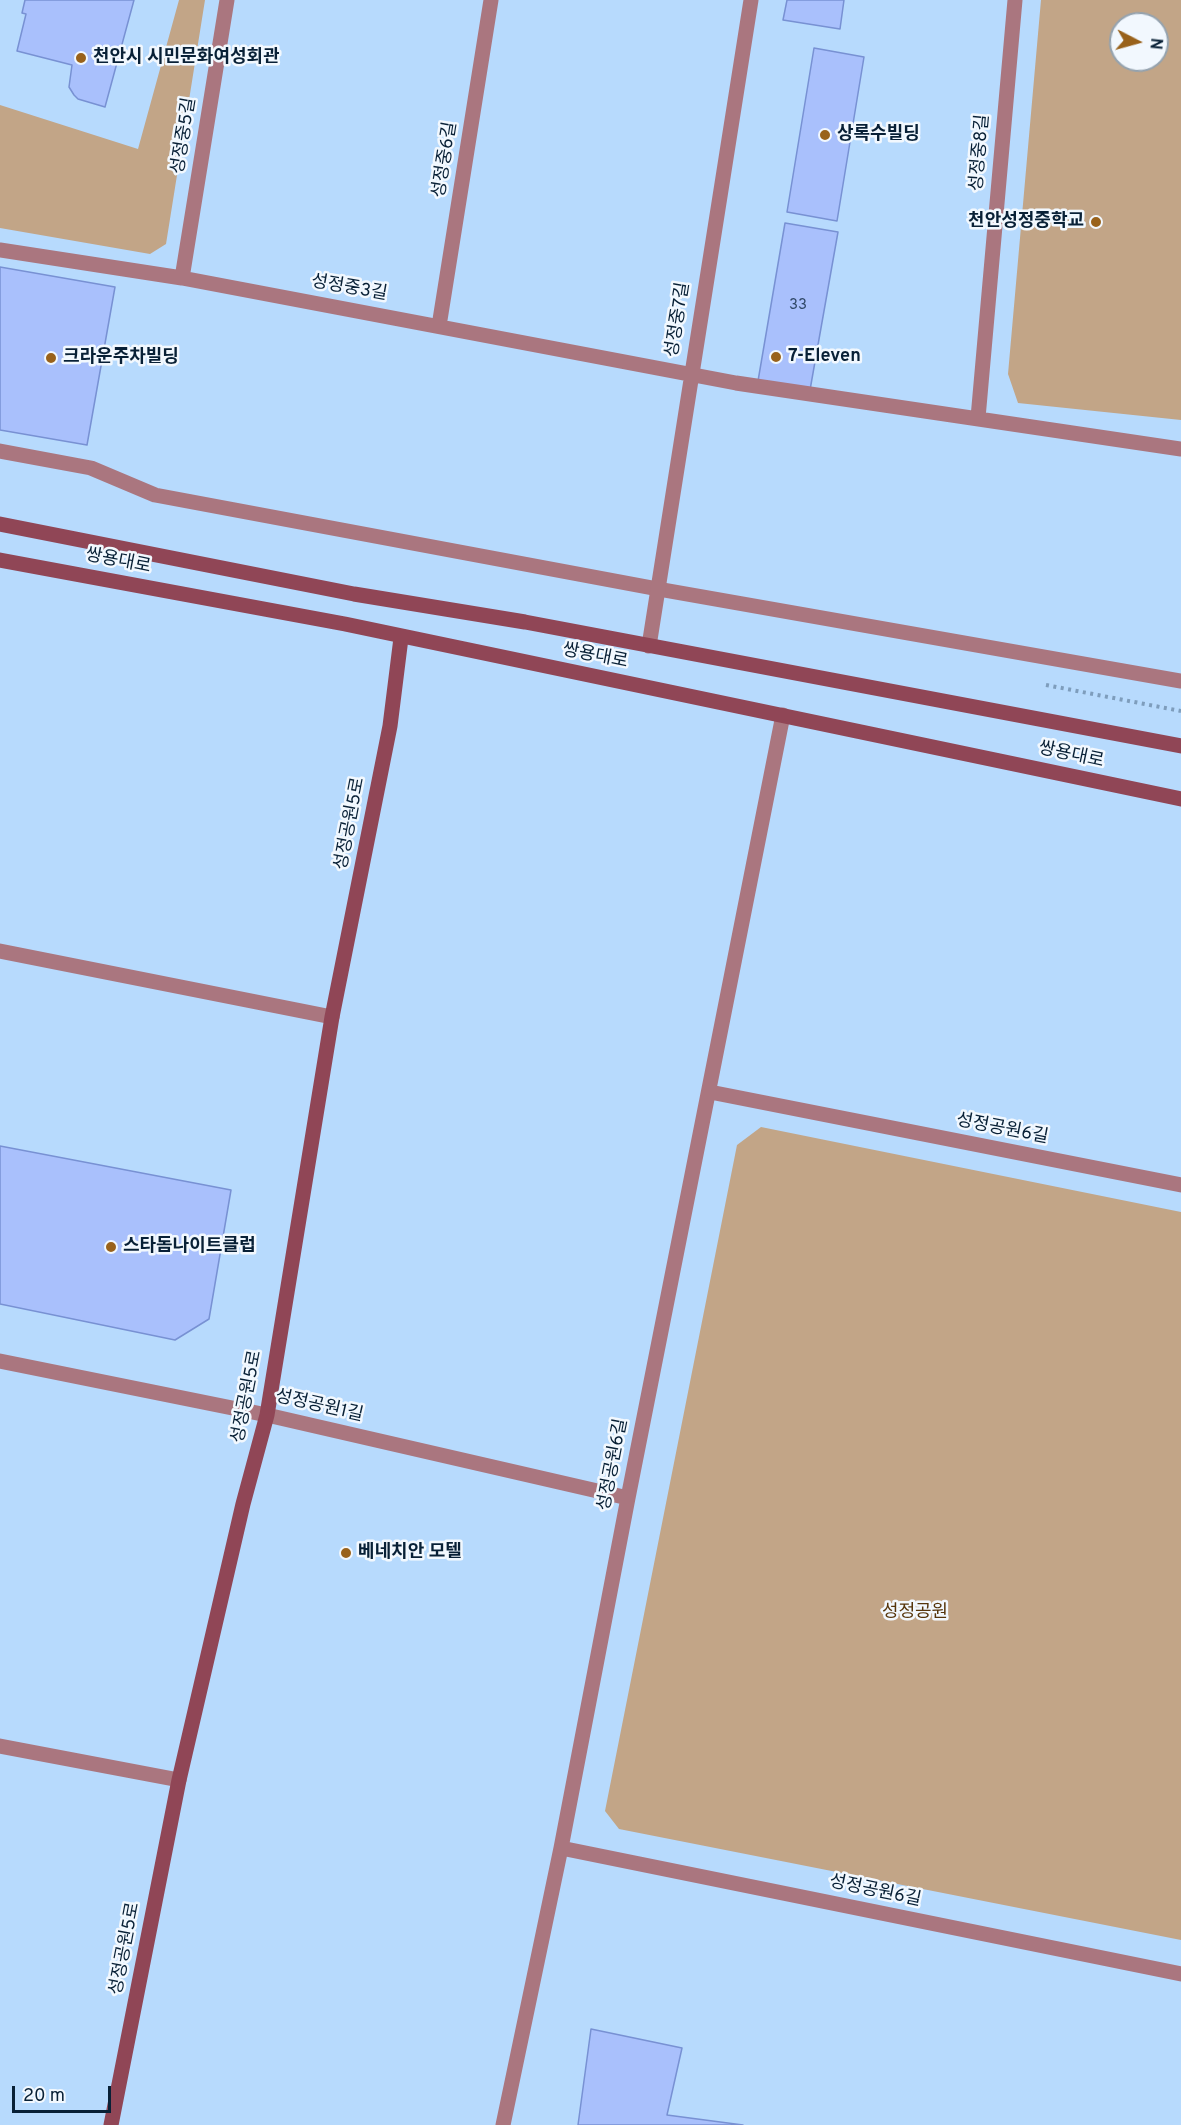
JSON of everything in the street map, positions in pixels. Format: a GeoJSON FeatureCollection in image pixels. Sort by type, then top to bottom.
{"type":"FeatureCollection","features":[{"type":"Feature","properties":{"kind":"main road","name":"쌍용대로"},"geometry":{"type":"LineString","coordinates":[[0,524],[354,594],[525,622],[1181,746]]}},
{"type":"Feature","properties":{"kind":"main road","name":"쌍용대로"},"geometry":{"type":"LineString","coordinates":[[0,560],[345,624],[401,638],[783,715],[1181,799]]}},
{"type":"Feature","properties":{"kind":"main road","name":"성정공원5로"},"geometry":{"type":"LineString","coordinates":[[111,2125],[179,1780],[243,1504],[267,1415],[332,1017],[390,726],[401,638]]}},
{"type":"Feature","properties":{"kind":"street","name":"성정중5길"},"geometry":{"type":"LineString","coordinates":[[182,278],[227,0]]}},
{"type":"Feature","properties":{"kind":"street","name":"성정중6길"},"geometry":{"type":"LineString","coordinates":[[439,326],[491,0]]}},
{"type":"Feature","properties":{"kind":"street","name":"성정중7길"},"geometry":{"type":"LineString","coordinates":[[649,646],[690,373],[751,0]]}},
{"type":"Feature","properties":{"kind":"street","name":"성정중8길"},"geometry":{"type":"LineString","coordinates":[[978,418],[1015,0]]}},
{"type":"Feature","properties":{"kind":"street","name":"성정중3길"},"geometry":{"type":"LineString","coordinates":[[0,250],[182,278],[736,383],[1181,449]]}},
{"type":"Feature","properties":{"kind":"street"},"geometry":{"type":"LineString","coordinates":[[0,451],[91,468],[155,495],[658,589],[1181,681]]}},
{"type":"Feature","properties":{"kind":"street","name":"성정공원6길"},"geometry":{"type":"LineString","coordinates":[[503,2125],[561,1848],[783,715]]}},
{"type":"Feature","properties":{"kind":"street"},"geometry":{"type":"LineString","coordinates":[[0,951],[332,1017]]}},
{"type":"Feature","properties":{"kind":"street","name":"성정공원6길"},"geometry":{"type":"LineString","coordinates":[[710,1092],[1181,1185]]}},
{"type":"Feature","properties":{"kind":"street","name":"성정공원1길"},"geometry":{"type":"LineString","coordinates":[[0,1361],[267,1415],[628,1498]]}},
{"type":"Feature","properties":{"kind":"street"},"geometry":{"type":"LineString","coordinates":[[0,1746],[179,1780]]}},
{"type":"Feature","properties":{"kind":"street","name":"성정공원6길"},"geometry":{"type":"LineString","coordinates":[[561,1848],[1181,1974]]}},
{"type":"Feature","properties":{"kind":"green space"},"geometry":{"type":"Polygon","coordinates":[[[179,0],[205,0],[166,244],[150,254],[0,228],[0,105],[138,149],[179,0]]]}},
{"type":"Feature","properties":{"kind":"green space","name":"천안성정중학교"},"geometry":{"type":"Polygon","coordinates":[[[1041,0],[1181,0],[1181,420],[1018,403],[1008,374],[1041,0]]]}},
{"type":"Feature","properties":{"kind":"green space","name":"성정공원"},"geometry":{"type":"Polygon","coordinates":[[[761,1127],[1181,1212],[1181,1940],[619,1829],[605,1811],[737,1145],[761,1127]]]}},
{"type":"Feature","properties":{"kind":"building","name":"천안시 시민문화여성회관"},"geometry":{"type":"Polygon","coordinates":[[[25,0],[134,0],[105,107],[78,99],[74,95],[69,87],[72,65],[17,51],[26,14],[22,13],[25,0]]]}},
{"type":"Feature","properties":{"kind":"building"},"geometry":{"type":"Polygon","coordinates":[[[787,0],[844,0],[840,29],[783,20],[787,0]]]}},
{"type":"Feature","properties":{"kind":"building","name":"상록수빌딩"},"geometry":{"type":"Polygon","coordinates":[[[814,48],[864,57],[837,221],[787,212],[814,48]]]}},
{"type":"Feature","properties":{"kind":"building"},"geometry":{"type":"Polygon","coordinates":[[[785,223],[838,232],[810,390],[758,381],[785,223]]]}},
{"type":"Feature","properties":{"kind":"building","name":"크라운주차빌딩"},"geometry":{"type":"Polygon","coordinates":[[[0,267],[115,287],[87,445],[0,430],[0,267]]]}},
{"type":"Feature","properties":{"kind":"building","name":"스타돔나이트클럽"},"geometry":{"type":"Polygon","coordinates":[[[0,1146],[231,1190],[209,1319],[175,1340],[0,1304],[0,1146]]]}},
{"type":"Feature","properties":{"kind":"building"},"geometry":{"type":"Polygon","coordinates":[[[591,2029],[682,2048],[667,2115],[743,2125],[578,2125],[591,2029]]]}},
{"type":"Feature","properties":{"kind":"place","name":"천안시 시민문화여성회관"},"geometry":{"type":"Point","coordinates":[81,58]}},
{"type":"Feature","properties":{"kind":"place","name":"상록수빌딩"},"geometry":{"type":"Point","coordinates":[825,135]}},
{"type":"Feature","properties":{"kind":"place","name":"천안성정중학교"},"geometry":{"type":"Point","coordinates":[1096,222]}},
{"type":"Feature","properties":{"kind":"place","name":"7-Eleven"},"geometry":{"type":"Point","coordinates":[776,357]}},
{"type":"Feature","properties":{"kind":"place","name":"크라운주차빌딩"},"geometry":{"type":"Point","coordinates":[51,358]}},
{"type":"Feature","properties":{"kind":"place","name":"스타돔나이트클럽"},"geometry":{"type":"Point","coordinates":[111,1247]}},
{"type":"Feature","properties":{"kind":"place","name":"베네치안 모텔"},"geometry":{"type":"Point","coordinates":[346,1553]}}]}
